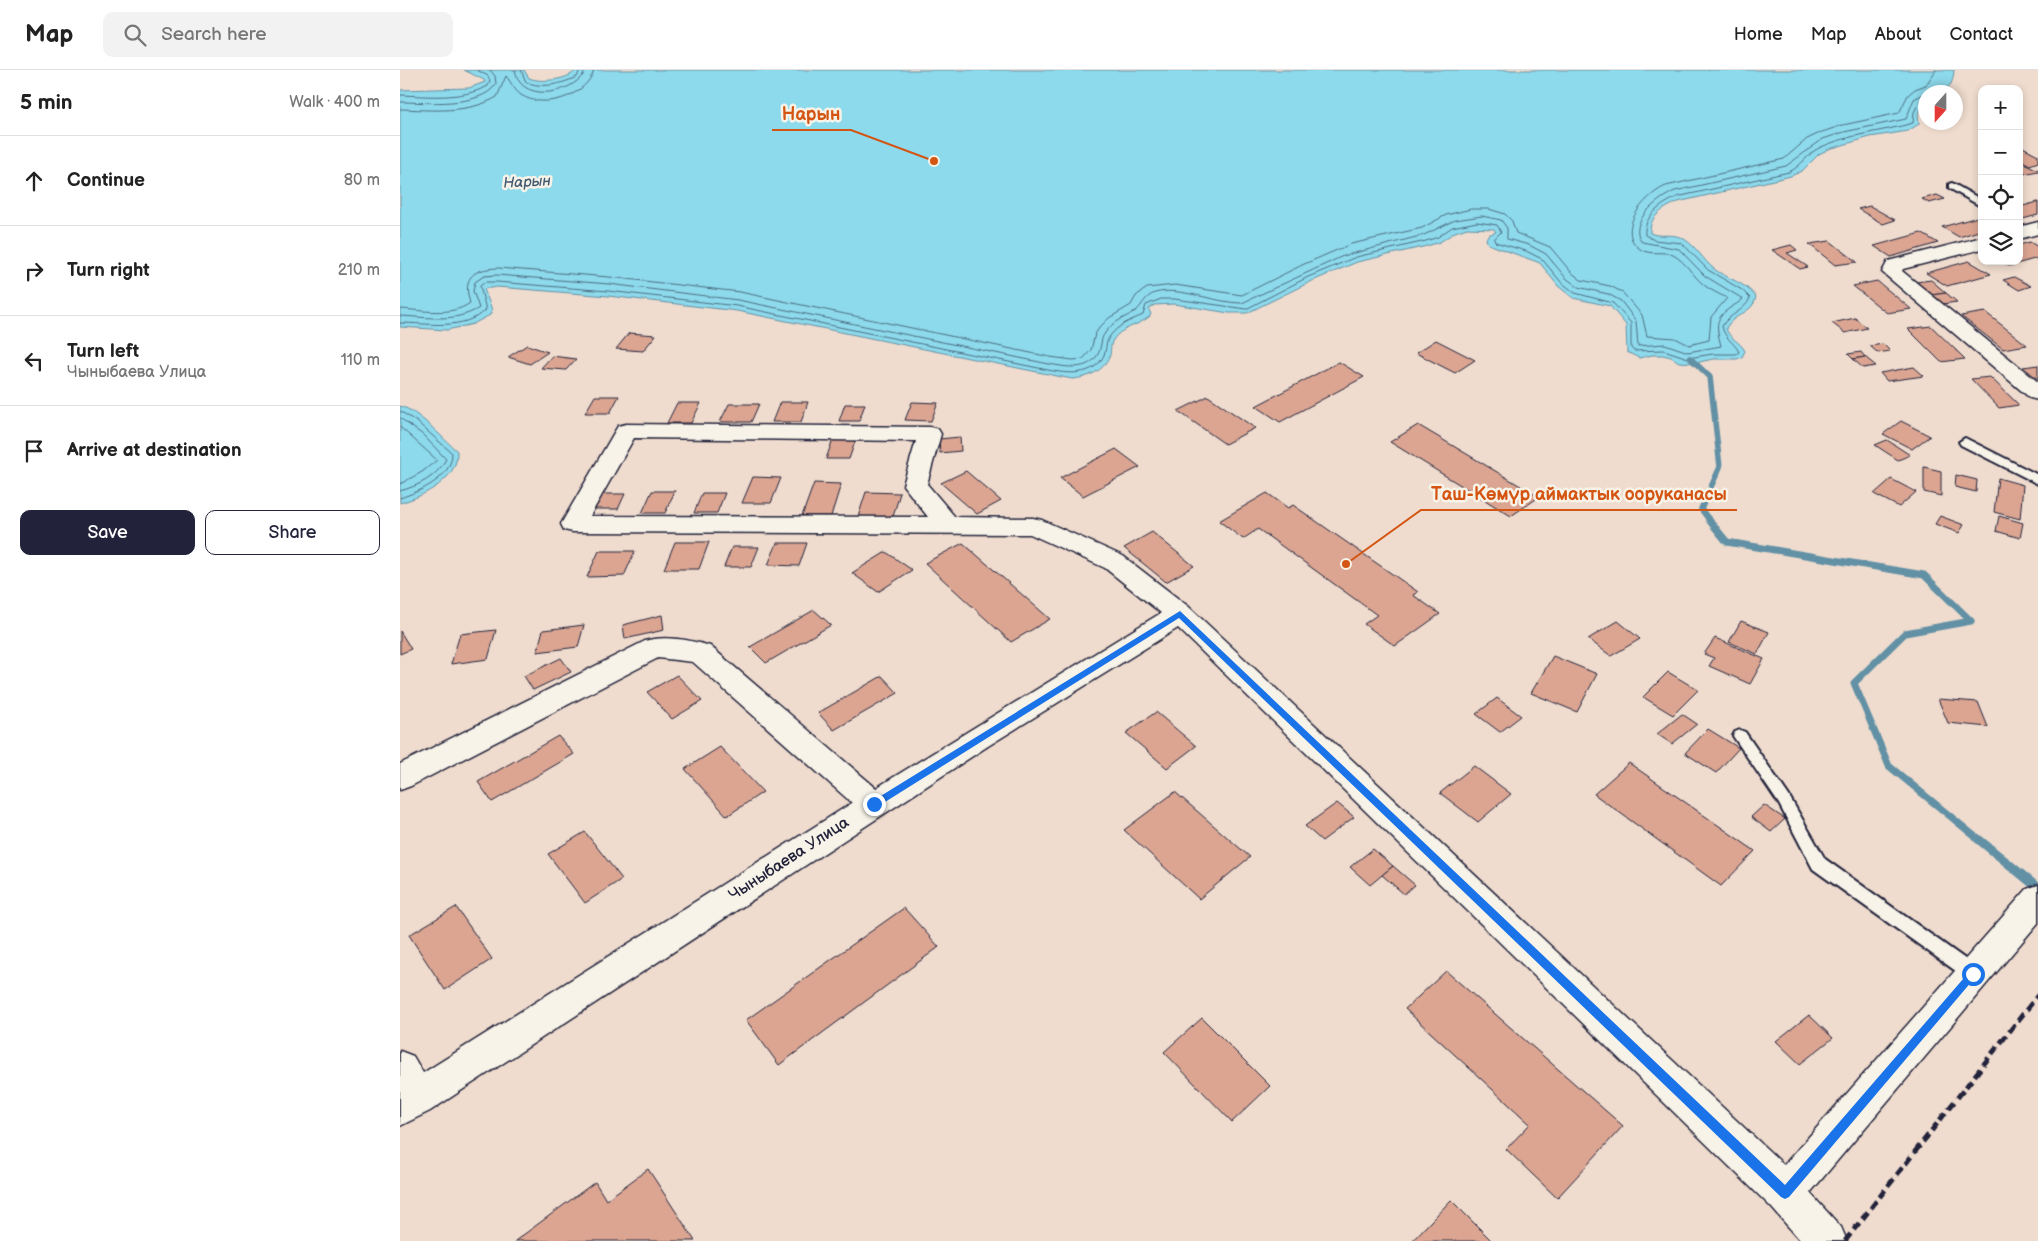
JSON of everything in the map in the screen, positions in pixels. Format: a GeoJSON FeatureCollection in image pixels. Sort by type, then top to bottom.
{"type":"FeatureCollection","features":[{"type":"Feature","properties":{"kind":"street"},"geometry":{"type":"LineString","coordinates":[[1978,244],[1895,265],[1892,272],[2038,393]]}},
{"type":"Feature","properties":{"kind":"street"},"geometry":{"type":"LineString","coordinates":[[948,526],[915,485],[930,434],[636,431],[626,431],[573,524],[948,526],[1032,526],[1114,562],[1180,614],[1785,1193],[1828,1241]]}},
{"type":"Feature","properties":{"kind":"street","name":"Чыныбаева Улица"},"geometry":{"type":"LineString","coordinates":[[406,1091],[1180,614]]}},
{"type":"Feature","properties":{"kind":"street"},"geometry":{"type":"LineString","coordinates":[[400,778],[655,648],[700,653],[874,804]]}},
{"type":"Feature","properties":{"kind":"street"},"geometry":{"type":"LineString","coordinates":[[1785,1193],[2038,899]]}},
{"type":"Feature","properties":{"kind":"lane"},"geometry":{"type":"LineString","coordinates":[[1952,186],[1978,202]]}},
{"type":"Feature","properties":{"kind":"lane"},"geometry":{"type":"LineString","coordinates":[[1965,442],[2038,480]]}},
{"type":"Feature","properties":{"kind":"lane"},"geometry":{"type":"LineString","coordinates":[[1740,736],[1784,800],[1819,864],[1973,974]]}},
{"type":"Feature","properties":{"kind":"water"},"geometry":{"type":"Polygon","coordinates":[[[464,70],[524,70],[529,78],[547,80],[567,76],[576,70],[1954,70],[1950,85],[1918,85],[1918,125],[1908,131],[1870,137],[1829,149],[1819,154],[1802,171],[1791,176],[1678,202],[1658,213],[1650,227],[1650,233],[1676,236],[1684,239],[1714,269],[1742,284],[1756,297],[1751,307],[1729,323],[1726,328],[1727,332],[1745,351],[1742,357],[1737,359],[1713,359],[1695,363],[1679,362],[1663,355],[1639,358],[1627,352],[1626,325],[1610,306],[1573,298],[1558,286],[1540,263],[1488,244],[1486,239],[1488,235],[1496,232],[1494,229],[1467,228],[1455,232],[1440,242],[1357,262],[1310,282],[1247,313],[1229,313],[1174,304],[1154,305],[1149,309],[1151,315],[1149,317],[1125,329],[1116,336],[1112,342],[1108,361],[1100,369],[1084,377],[1072,379],[737,311],[608,296],[497,287],[484,289],[492,310],[490,315],[473,324],[447,330],[400,327],[400,90],[469,88],[485,82],[464,70]]]}},
{"type":"Feature","properties":{"kind":"water"},"geometry":{"type":"Polygon","coordinates":[[[400,406],[415,413],[457,451],[456,461],[446,478],[429,491],[400,503],[400,406]]]}},
{"type":"Feature","properties":{"kind":"building"},"geometry":{"type":"Polygon","coordinates":[[[2023,147],[2038,155],[2038,162],[2030,165],[2023,161],[2023,147]]]}},
{"type":"Feature","properties":{"kind":"building"},"geometry":{"type":"Polygon","coordinates":[[[2026,164],[2038,171],[2023,174],[2023,165],[2026,164]]]}},
{"type":"Feature","properties":{"kind":"building"},"geometry":{"type":"Polygon","coordinates":[[[1937,195],[1945,199],[1929,203],[1922,199],[1937,195]]]}},
{"type":"Feature","properties":{"kind":"building"},"geometry":{"type":"Polygon","coordinates":[[[2038,202],[2038,215],[2023,219],[2023,206],[2038,202]]]}},
{"type":"Feature","properties":{"kind":"building"},"geometry":{"type":"Polygon","coordinates":[[[1870,206],[1895,220],[1883,224],[1858,209],[1870,206]]]}},
{"type":"Feature","properties":{"kind":"building"},"geometry":{"type":"Polygon","coordinates":[[[1978,217],[1978,231],[1959,237],[1942,227],[1978,217]]]}},
{"type":"Feature","properties":{"kind":"building"},"geometry":{"type":"Polygon","coordinates":[[[1921,233],[1938,243],[1891,257],[1874,246],[1921,233]]]}},
{"type":"Feature","properties":{"kind":"building"},"geometry":{"type":"Polygon","coordinates":[[[1830,241],[1857,262],[1835,265],[1809,244],[1830,241]]]}},
{"type":"Feature","properties":{"kind":"building"},"geometry":{"type":"Polygon","coordinates":[[[2030,242],[2038,247],[2038,258],[2023,262],[2023,244],[2030,242]]]}},
{"type":"Feature","properties":{"kind":"building"},"geometry":{"type":"Polygon","coordinates":[[[1791,245],[1797,250],[1787,253],[1808,267],[1800,269],[1772,250],[1791,245]]]}},
{"type":"Feature","properties":{"kind":"building"},"geometry":{"type":"Polygon","coordinates":[[[1969,261],[1991,274],[1947,286],[1926,273],[1969,261]]]}},
{"type":"Feature","properties":{"kind":"building"},"geometry":{"type":"Polygon","coordinates":[[[2014,277],[2031,286],[2019,290],[2003,280],[2014,277]]]}},
{"type":"Feature","properties":{"kind":"building"},"geometry":{"type":"Polygon","coordinates":[[[1931,280],[1946,293],[1931,295],[1916,282],[1931,280]]]}},
{"type":"Feature","properties":{"kind":"building"},"geometry":{"type":"Polygon","coordinates":[[[1877,281],[1911,309],[1887,313],[1853,286],[1877,281]]]}},
{"type":"Feature","properties":{"kind":"building"},"geometry":{"type":"Polygon","coordinates":[[[1946,293],[1957,302],[1942,304],[1931,295],[1946,293]]]}},
{"type":"Feature","properties":{"kind":"building"},"geometry":{"type":"Polygon","coordinates":[[[1985,312],[2027,345],[2003,349],[1961,316],[1985,312]]]}},
{"type":"Feature","properties":{"kind":"building"},"geometry":{"type":"Polygon","coordinates":[[[1855,318],[1867,328],[1845,333],[1832,323],[1855,318]]]}},
{"type":"Feature","properties":{"kind":"building"},"geometry":{"type":"Polygon","coordinates":[[[1931,326],[1965,359],[1941,362],[1908,329],[1931,326]]]}},
{"type":"Feature","properties":{"kind":"building"},"geometry":{"type":"Polygon","coordinates":[[[629,333],[656,335],[643,351],[616,349],[629,333]]]}},
{"type":"Feature","properties":{"kind":"building"},"geometry":{"type":"Polygon","coordinates":[[[1436,340],[1475,360],[1455,373],[1416,353],[1436,340]]]}},
{"type":"Feature","properties":{"kind":"building"},"geometry":{"type":"Polygon","coordinates":[[[1883,344],[1890,351],[1878,353],[1870,346],[1883,344]]]}},
{"type":"Feature","properties":{"kind":"building"},"geometry":{"type":"Polygon","coordinates":[[[527,345],[548,352],[530,364],[508,357],[527,345]]]}},
{"type":"Feature","properties":{"kind":"building"},"geometry":{"type":"Polygon","coordinates":[[[1861,352],[1865,357],[1853,359],[1848,354],[1861,352]]]}},
{"type":"Feature","properties":{"kind":"building"},"geometry":{"type":"Polygon","coordinates":[[[552,356],[576,359],[566,370],[541,368],[552,356]]]}},
{"type":"Feature","properties":{"kind":"building"},"geometry":{"type":"Polygon","coordinates":[[[1865,357],[1876,366],[1863,368],[1853,359],[1865,357]]]}},
{"type":"Feature","properties":{"kind":"building"},"geometry":{"type":"Polygon","coordinates":[[[1339,362],[1364,377],[1280,422],[1256,406],[1339,362]]]}},
{"type":"Feature","properties":{"kind":"building"},"geometry":{"type":"Polygon","coordinates":[[[2038,365],[2038,379],[2023,367],[2038,365]]]}},
{"type":"Feature","properties":{"kind":"building"},"geometry":{"type":"Polygon","coordinates":[[[1914,367],[1924,376],[1887,381],[1880,373],[1914,367]]]}},
{"type":"Feature","properties":{"kind":"building"},"geometry":{"type":"Polygon","coordinates":[[[1990,377],[2019,405],[1999,408],[1971,379],[1990,377]]]}},
{"type":"Feature","properties":{"kind":"building"},"geometry":{"type":"Polygon","coordinates":[[[595,396],[619,396],[610,413],[585,413],[595,396]]]}},
{"type":"Feature","properties":{"kind":"building"},"geometry":{"type":"Polygon","coordinates":[[[1208,396],[1255,428],[1225,444],[1178,411],[1208,396]]]}},
{"type":"Feature","properties":{"kind":"building"},"geometry":{"type":"Polygon","coordinates":[[[780,402],[808,402],[801,422],[772,422],[780,402]]]}},
{"type":"Feature","properties":{"kind":"building"},"geometry":{"type":"Polygon","coordinates":[[[912,402],[938,403],[931,421],[905,420],[912,402]]]}},
{"type":"Feature","properties":{"kind":"building"},"geometry":{"type":"Polygon","coordinates":[[[677,403],[701,403],[691,423],[667,423],[677,403]]]}},
{"type":"Feature","properties":{"kind":"building"},"geometry":{"type":"Polygon","coordinates":[[[729,404],[759,404],[751,422],[720,422],[729,404]]]}},
{"type":"Feature","properties":{"kind":"building"},"geometry":{"type":"Polygon","coordinates":[[[845,404],[865,404],[859,421],[839,421],[845,404]]]}},
{"type":"Feature","properties":{"kind":"building"},"geometry":{"type":"Polygon","coordinates":[[[1901,421],[1930,436],[1912,449],[1883,434],[1901,421]]]}},
{"type":"Feature","properties":{"kind":"building"},"geometry":{"type":"Polygon","coordinates":[[[1418,425],[1539,497],[1511,516],[1390,442],[1418,425]]]}},
{"type":"Feature","properties":{"kind":"building"},"geometry":{"type":"Polygon","coordinates":[[[834,436],[857,436],[849,459],[826,459],[834,436]]]}},
{"type":"Feature","properties":{"kind":"building"},"geometry":{"type":"Polygon","coordinates":[[[960,437],[961,451],[940,453],[939,439],[960,437]]]}},
{"type":"Feature","properties":{"kind":"building"},"geometry":{"type":"Polygon","coordinates":[[[1887,440],[1910,455],[1898,460],[1875,445],[1887,440]]]}},
{"type":"Feature","properties":{"kind":"building"},"geometry":{"type":"Polygon","coordinates":[[[1116,449],[1140,467],[1083,496],[1060,478],[1116,449]]]}},
{"type":"Feature","properties":{"kind":"building"},"geometry":{"type":"Polygon","coordinates":[[[1924,467],[1941,471],[1941,496],[1924,492],[1924,467]]]}},
{"type":"Feature","properties":{"kind":"building"},"geometry":{"type":"Polygon","coordinates":[[[966,471],[1001,501],[977,514],[941,483],[966,471]]]}},
{"type":"Feature","properties":{"kind":"building"},"geometry":{"type":"Polygon","coordinates":[[[1956,475],[1977,480],[1976,492],[1955,487],[1956,475]]]}},
{"type":"Feature","properties":{"kind":"building"},"geometry":{"type":"Polygon","coordinates":[[[753,477],[781,478],[771,503],[742,503],[753,477]]]}},
{"type":"Feature","properties":{"kind":"building"},"geometry":{"type":"Polygon","coordinates":[[[1998,478],[2023,485],[2020,519],[1994,512],[1998,478]]]}},
{"type":"Feature","properties":{"kind":"building"},"geometry":{"type":"Polygon","coordinates":[[[1891,479],[1916,492],[1899,507],[1874,494],[1891,479]]]}},
{"type":"Feature","properties":{"kind":"building"},"geometry":{"type":"Polygon","coordinates":[[[814,483],[841,484],[831,516],[802,516],[814,483]]]}},
{"type":"Feature","properties":{"kind":"building"},"geometry":{"type":"Polygon","coordinates":[[[652,491],[675,491],[665,513],[642,513],[652,491]]]}},
{"type":"Feature","properties":{"kind":"building"},"geometry":{"type":"Polygon","coordinates":[[[866,492],[900,493],[892,520],[857,520],[866,492]]]}},
{"type":"Feature","properties":{"kind":"building"},"geometry":{"type":"Polygon","coordinates":[[[702,493],[725,493],[717,513],[694,513],[702,493]]]}},
{"type":"Feature","properties":{"kind":"building"},"geometry":{"type":"Polygon","coordinates":[[[1267,493],[1288,508],[1293,505],[1418,592],[1413,595],[1440,614],[1395,646],[1364,624],[1377,615],[1258,529],[1243,539],[1219,521],[1267,493]]]}},
{"type":"Feature","properties":{"kind":"building"},"geometry":{"type":"Polygon","coordinates":[[[600,494],[625,494],[618,509],[592,509],[600,494]]]}},
{"type":"Feature","properties":{"kind":"building"},"geometry":{"type":"Polygon","coordinates":[[[1940,516],[1964,525],[1959,533],[1935,524],[1940,516]]]}},
{"type":"Feature","properties":{"kind":"building"},"geometry":{"type":"Polygon","coordinates":[[[1999,516],[2023,523],[2020,538],[1996,531],[1999,516]]]}},
{"type":"Feature","properties":{"kind":"building"},"geometry":{"type":"Polygon","coordinates":[[[1152,532],[1194,566],[1166,582],[1124,548],[1152,532]]]}},
{"type":"Feature","properties":{"kind":"building"},"geometry":{"type":"Polygon","coordinates":[[[675,542],[709,542],[699,569],[664,569],[675,542]]]}},
{"type":"Feature","properties":{"kind":"building"},"geometry":{"type":"Polygon","coordinates":[[[777,543],[807,543],[799,566],[768,565],[777,543]]]}},
{"type":"Feature","properties":{"kind":"building"},"geometry":{"type":"Polygon","coordinates":[[[963,543],[1050,619],[1011,642],[925,563],[963,543]]]}},
{"type":"Feature","properties":{"kind":"building"},"geometry":{"type":"Polygon","coordinates":[[[732,547],[759,547],[751,567],[724,567],[732,547]]]}},
{"type":"Feature","properties":{"kind":"building"},"geometry":{"type":"Polygon","coordinates":[[[599,551],[635,551],[624,576],[587,577],[599,551]]]}},
{"type":"Feature","properties":{"kind":"building"},"geometry":{"type":"Polygon","coordinates":[[[886,552],[912,570],[878,592],[852,573],[886,552]]]}},
{"type":"Feature","properties":{"kind":"building"},"geometry":{"type":"Polygon","coordinates":[[[814,610],[831,625],[766,663],[750,647],[814,610]]]}},
{"type":"Feature","properties":{"kind":"building"},"geometry":{"type":"Polygon","coordinates":[[[662,615],[664,630],[625,639],[623,625],[662,615]]]}},
{"type":"Feature","properties":{"kind":"building"},"geometry":{"type":"Polygon","coordinates":[[[1618,621],[1640,639],[1611,656],[1588,639],[1618,621]]]}},
{"type":"Feature","properties":{"kind":"building"},"geometry":{"type":"Polygon","coordinates":[[[1741,621],[1769,632],[1757,654],[1729,642],[1741,621]]]}},
{"type":"Feature","properties":{"kind":"building"},"geometry":{"type":"Polygon","coordinates":[[[584,625],[578,647],[537,652],[543,630],[584,625]]]}},
{"type":"Feature","properties":{"kind":"building"},"geometry":{"type":"Polygon","coordinates":[[[496,630],[488,659],[451,664],[460,634],[496,630]]]}},
{"type":"Feature","properties":{"kind":"building"},"geometry":{"type":"Polygon","coordinates":[[[400,631],[411,649],[400,654],[400,631]]]}},
{"type":"Feature","properties":{"kind":"building"},"geometry":{"type":"Polygon","coordinates":[[[1715,638],[1764,659],[1750,684],[1709,666],[1714,658],[1704,654],[1715,638]]]}},
{"type":"Feature","properties":{"kind":"building"},"geometry":{"type":"Polygon","coordinates":[[[1553,656],[1597,674],[1577,712],[1531,693],[1553,656]]]}},
{"type":"Feature","properties":{"kind":"building"},"geometry":{"type":"Polygon","coordinates":[[[561,658],[571,672],[533,690],[524,676],[561,658]]]}},
{"type":"Feature","properties":{"kind":"building"},"geometry":{"type":"Polygon","coordinates":[[[1668,672],[1698,690],[1673,715],[1643,697],[1668,672]]]}},
{"type":"Feature","properties":{"kind":"building"},"geometry":{"type":"Polygon","coordinates":[[[677,675],[702,701],[672,719],[647,692],[677,675]]]}},
{"type":"Feature","properties":{"kind":"building"},"geometry":{"type":"Polygon","coordinates":[[[882,676],[898,693],[834,730],[818,713],[882,676]]]}},
{"type":"Feature","properties":{"kind":"building"},"geometry":{"type":"Polygon","coordinates":[[[1497,698],[1521,716],[1500,732],[1476,714],[1497,698]]]}},
{"type":"Feature","properties":{"kind":"building"},"geometry":{"type":"Polygon","coordinates":[[[1938,699],[1978,702],[1988,727],[1948,723],[1938,699]]]}},
{"type":"Feature","properties":{"kind":"building"},"geometry":{"type":"Polygon","coordinates":[[[1156,712],[1196,746],[1167,768],[1126,733],[1156,712]]]}},
{"type":"Feature","properties":{"kind":"building"},"geometry":{"type":"Polygon","coordinates":[[[1682,714],[1697,724],[1672,744],[1657,734],[1682,714]]]}},
{"type":"Feature","properties":{"kind":"building"},"geometry":{"type":"Polygon","coordinates":[[[1708,729],[1739,748],[1716,773],[1685,753],[1708,729]]]}},
{"type":"Feature","properties":{"kind":"building"},"geometry":{"type":"Polygon","coordinates":[[[558,736],[574,754],[492,802],[478,782],[558,736]]]}},
{"type":"Feature","properties":{"kind":"building"},"geometry":{"type":"Polygon","coordinates":[[[720,747],[763,792],[727,816],[685,769],[720,747]]]}},
{"type":"Feature","properties":{"kind":"building"},"geometry":{"type":"Polygon","coordinates":[[[1629,763],[1755,851],[1721,886],[1594,794],[1629,763]]]}},
{"type":"Feature","properties":{"kind":"building"},"geometry":{"type":"Polygon","coordinates":[[[1474,766],[1511,794],[1478,822],[1440,793],[1474,766]]]}},
{"type":"Feature","properties":{"kind":"building"},"geometry":{"type":"Polygon","coordinates":[[[1175,792],[1250,857],[1199,899],[1124,830],[1175,792]]]}},
{"type":"Feature","properties":{"kind":"building"},"geometry":{"type":"Polygon","coordinates":[[[1337,803],[1354,817],[1322,841],[1305,826],[1337,803]]]}},
{"type":"Feature","properties":{"kind":"building"},"geometry":{"type":"Polygon","coordinates":[[[1764,805],[1785,819],[1771,832],[1751,817],[1764,805]]]}},
{"type":"Feature","properties":{"kind":"building"},"geometry":{"type":"Polygon","coordinates":[[[585,832],[622,879],[585,903],[548,854],[585,832]]]}},
{"type":"Feature","properties":{"kind":"building"},"geometry":{"type":"Polygon","coordinates":[[[1373,849],[1393,866],[1370,885],[1350,867],[1373,849]]]}},
{"type":"Feature","properties":{"kind":"building"},"geometry":{"type":"Polygon","coordinates":[[[1393,866],[1415,885],[1404,894],[1382,875],[1393,866]]]}},
{"type":"Feature","properties":{"kind":"building"},"geometry":{"type":"Polygon","coordinates":[[[456,907],[492,959],[445,990],[409,935],[456,907]]]}},
{"type":"Feature","properties":{"kind":"building"},"geometry":{"type":"Polygon","coordinates":[[[904,908],[939,947],[779,1065],[746,1020],[904,908]]]}},
{"type":"Feature","properties":{"kind":"building"},"geometry":{"type":"Polygon","coordinates":[[[1446,971],[1623,1126],[1557,1198],[1506,1149],[1530,1124],[1405,1009],[1446,971]]]}},
{"type":"Feature","properties":{"kind":"building"},"geometry":{"type":"Polygon","coordinates":[[[1809,1015],[1833,1038],[1800,1064],[1776,1041],[1809,1015]]]}},
{"type":"Feature","properties":{"kind":"building"},"geometry":{"type":"Polygon","coordinates":[[[1202,1018],[1270,1086],[1232,1122],[1164,1052],[1202,1018]]]}},
{"type":"Feature","properties":{"kind":"building"},"geometry":{"type":"Polygon","coordinates":[[[648,1169],[695,1241],[515,1241],[595,1182],[606,1200],[648,1169]]]}},
{"type":"Feature","properties":{"kind":"building"},"geometry":{"type":"Polygon","coordinates":[[[1451,1200],[1492,1241],[1412,1241],[1451,1200]]]}},
{"type":"Feature","properties":{"kind":"waterway"},"geometry":{"type":"LineString","coordinates":[[1690,358],[1710,377],[1720,467],[1701,509],[1710,521]]}},
{"type":"Feature","properties":{"kind":"waterway"},"geometry":{"type":"LineString","coordinates":[[1709,520],[1727,542],[1924,575],[1971,621],[1905,633],[1854,683],[1889,766],[1978,839]]}},
{"type":"Feature","properties":{"kind":"waterway"},"geometry":{"type":"LineString","coordinates":[[1977,838],[2038,888]]}},
{"type":"Feature","properties":{"kind":"railway"},"geometry":{"type":"LineString","coordinates":[[1845,1241],[2038,995]]}},
{"type":"Feature","properties":{"kind":"place","name":"Нарын"},"geometry":{"type":"Point","coordinates":[934,161]}},
{"type":"Feature","properties":{"kind":"place","name":"Таш-Көмүр аймактык ооруканасы"},"geometry":{"type":"Point","coordinates":[1346,564]}},
{"type":"Feature","properties":{"kind":"route"},"geometry":{"type":"LineString","coordinates":[[874,804],[1180,614],[1785,1193],[1973,974]]}}]}
